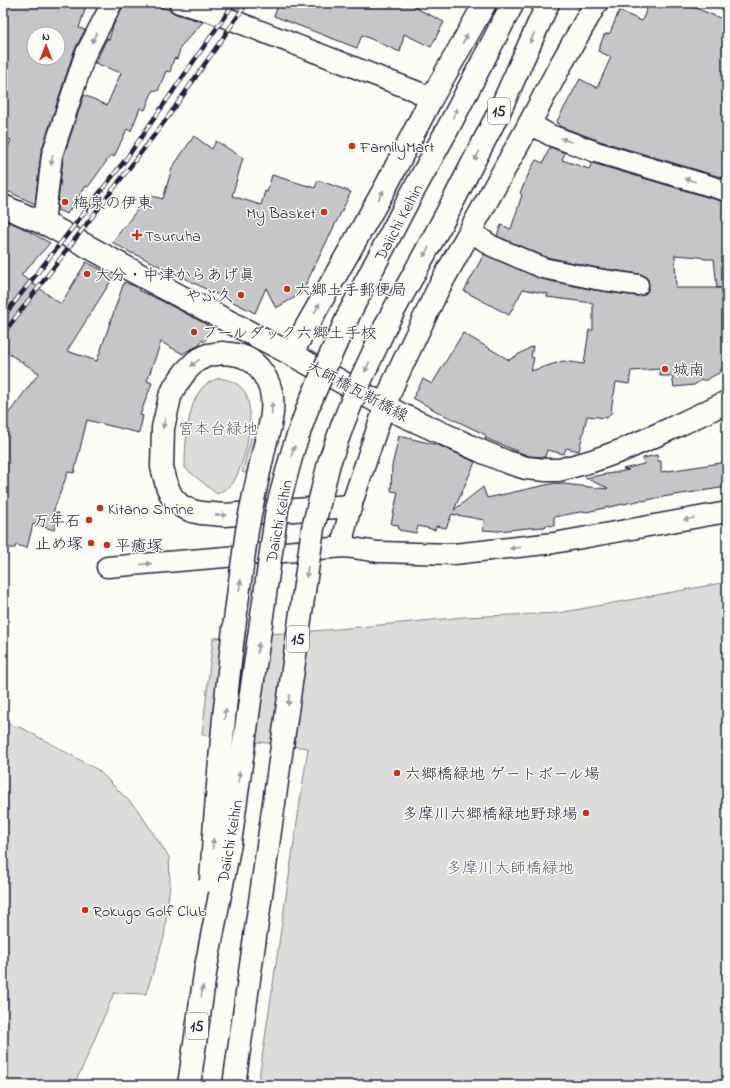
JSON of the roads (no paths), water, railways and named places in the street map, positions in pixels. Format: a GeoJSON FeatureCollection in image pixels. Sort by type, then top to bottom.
{"type":"FeatureCollection","features":[{"type":"Feature","properties":{"kind":"main road"},"geometry":{"type":"LineString","coordinates":[[291,354],[385,188],[430,101],[485,3]]}},
{"type":"Feature","properties":{"kind":"main road","name":"Daiichi Keihin"},"geometry":{"type":"LineString","coordinates":[[189,1085],[206,967],[230,843],[277,509],[293,450],[308,407],[350,312],[513,3]]}},
{"type":"Feature","properties":{"kind":"main road","name":"15"},"geometry":{"type":"LineString","coordinates":[[234,1085],[314,528],[330,463],[344,421],[388,320],[445,217],[499,112],[548,3]]}},
{"type":"Feature","properties":{"kind":"main road"},"geometry":{"type":"LineString","coordinates":[[385,405],[394,382],[438,289],[596,3]]}},
{"type":"Feature","properties":{"kind":"main road","name":"大師橋瓦斯橋線"},"geometry":{"type":"LineString","coordinates":[[3,206],[44,223],[291,354],[398,413],[489,455],[526,468],[559,470],[573,467],[623,450],[727,402]]}},
{"type":"Feature","properties":{"kind":"main road"},"geometry":{"type":"LineString","coordinates":[[206,967],[218,778],[237,607],[248,528],[271,419],[272,397],[264,374],[257,365],[245,357],[223,353],[208,355],[196,361],[186,371],[175,386],[170,397],[163,428],[162,467],[167,486],[172,497],[181,506],[201,513],[224,515],[352,506]]}},
{"type":"Feature","properties":{"kind":"street"},"geometry":{"type":"LineString","coordinates":[[44,223],[52,155],[85,55],[112,3]]}},
{"type":"Feature","properties":{"kind":"street"},"geometry":{"type":"LineString","coordinates":[[179,3],[217,8],[418,92],[430,101]]}},
{"type":"Feature","properties":{"kind":"street"},"geometry":{"type":"LineString","coordinates":[[529,123],[550,135],[596,152],[727,192]]}},
{"type":"Feature","properties":{"kind":"street"},"geometry":{"type":"LineString","coordinates":[[470,231],[492,246],[543,268],[596,279],[638,285]]}},
{"type":"Feature","properties":{"kind":"street"},"geometry":{"type":"LineString","coordinates":[[344,547],[344,534],[352,506],[385,405]]}},
{"type":"Feature","properties":{"kind":"street"},"geometry":{"type":"LineString","coordinates":[[107,567],[344,547],[378,552],[454,554],[554,543],[727,512]]}},
{"type":"Feature","properties":{"kind":"railway"},"geometry":{"type":"LineString","coordinates":[[3,317],[126,159],[234,3]]}},
{"type":"Feature","properties":{"kind":"railway"},"geometry":{"type":"LineString","coordinates":[[3,334],[168,117],[247,3]]}},
{"type":"Feature","properties":{"kind":"place","name":"FamilyMart"},"geometry":{"type":"Point","coordinates":[352,146]}},
{"type":"Feature","properties":{"kind":"place","name":"梅泉の伊東"},"geometry":{"type":"Point","coordinates":[65,202]}},
{"type":"Feature","properties":{"kind":"place","name":"My Basket"},"geometry":{"type":"Point","coordinates":[324,212]}},
{"type":"Feature","properties":{"kind":"place","name":"Tsuruha"},"geometry":{"type":"Point","coordinates":[137,235]}},
{"type":"Feature","properties":{"kind":"place","name":"大分・中津からあげ眞"},"geometry":{"type":"Point","coordinates":[87,274]}},
{"type":"Feature","properties":{"kind":"place","name":"六郷土手郵便局"},"geometry":{"type":"Point","coordinates":[287,289]}},
{"type":"Feature","properties":{"kind":"place","name":"やぶ久"},"geometry":{"type":"Point","coordinates":[241,295]}},
{"type":"Feature","properties":{"kind":"place","name":"プールダック六郷土手校"},"geometry":{"type":"Point","coordinates":[194,332]}},
{"type":"Feature","properties":{"kind":"place","name":"城南"},"geometry":{"type":"Point","coordinates":[665,369]}},
{"type":"Feature","properties":{"kind":"place","name":"Kitano Shrine"},"geometry":{"type":"Point","coordinates":[100,508]}},
{"type":"Feature","properties":{"kind":"place","name":"万年石"},"geometry":{"type":"Point","coordinates":[89,520]}},
{"type":"Feature","properties":{"kind":"place","name":"止め塚"},"geometry":{"type":"Point","coordinates":[91,543]}},
{"type":"Feature","properties":{"kind":"place","name":"平癒塚"},"geometry":{"type":"Point","coordinates":[107,545]}},
{"type":"Feature","properties":{"kind":"place","name":"六郷橋緑地 ゲートボール場"},"geometry":{"type":"Point","coordinates":[397,773]}},
{"type":"Feature","properties":{"kind":"place","name":"多摩川六郷橋緑地野球場"},"geometry":{"type":"Point","coordinates":[586,813]}},
{"type":"Feature","properties":{"kind":"place","name":"Rokugo Golf Club"},"geometry":{"type":"Point","coordinates":[85,910]}},
{"type":"Feature","properties":{"kind":"park label","name":"宮本台緑地"},"geometry":{"type":"Point","coordinates":[218,428]}},
{"type":"Feature","properties":{"kind":"park label","name":"多摩川大師橋緑地"},"geometry":{"type":"Point","coordinates":[510,867]}}]}
